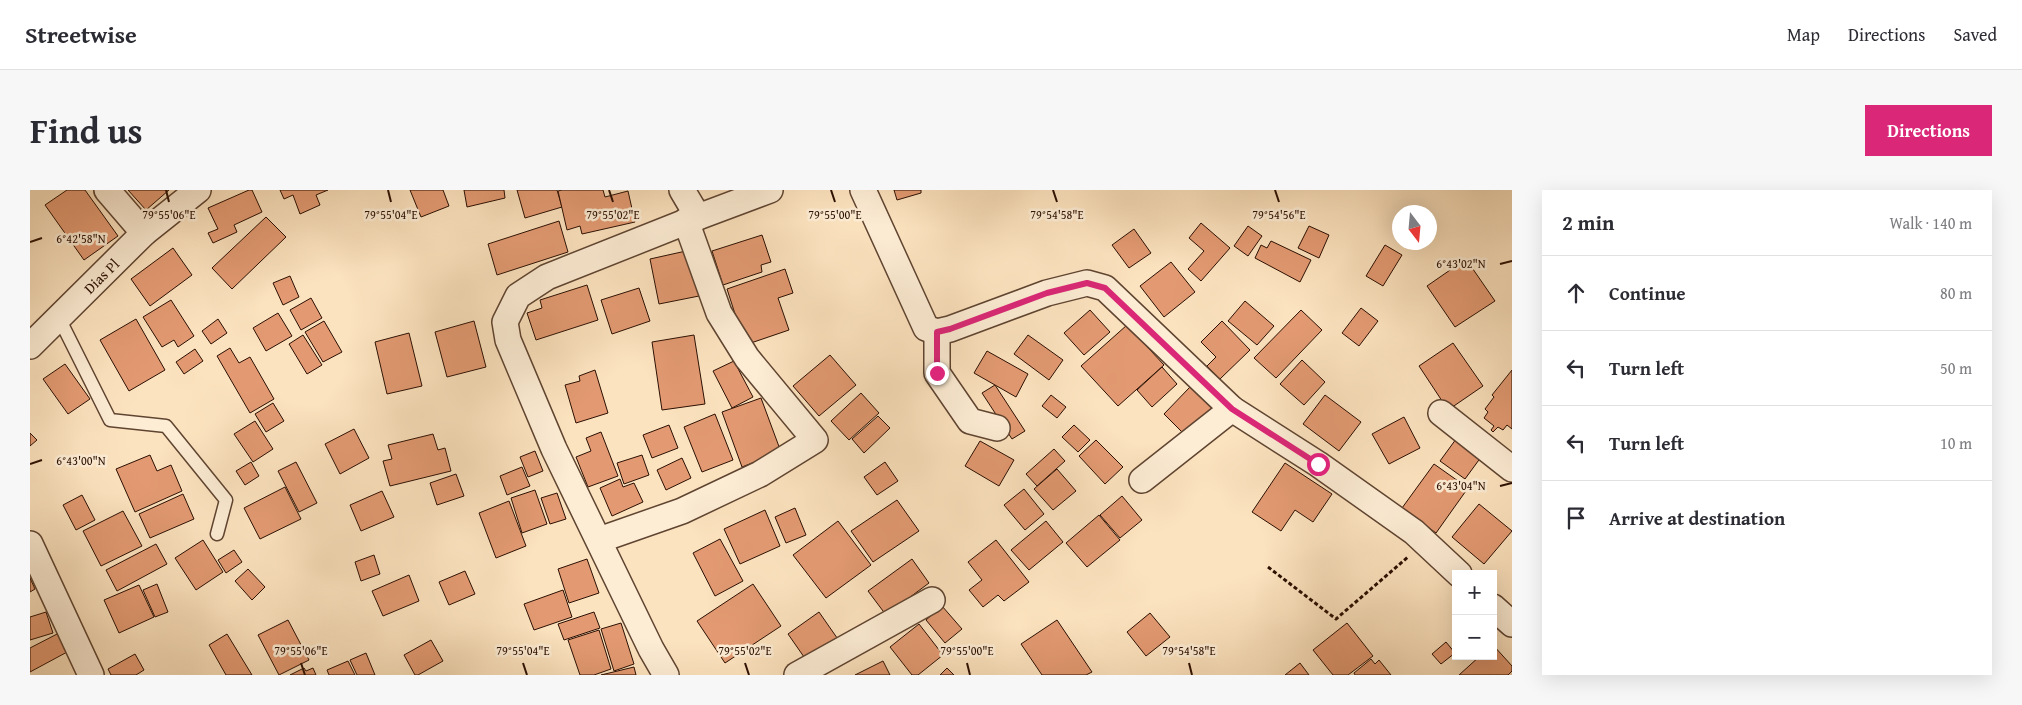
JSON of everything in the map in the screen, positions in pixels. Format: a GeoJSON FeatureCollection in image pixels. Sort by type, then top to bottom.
{"type":"FeatureCollection","features":[{"type":"Feature","properties":{"kind":"street"},"geometry":{"type":"LineString","coordinates":[[107,190],[144,233]]}},
{"type":"Feature","properties":{"kind":"street","name":"Dias Pl"},"geometry":{"type":"LineString","coordinates":[[30,346],[58,316],[144,233],[198,190]]}},
{"type":"Feature","properties":{"kind":"street"},"geometry":{"type":"LineString","coordinates":[[599,540],[682,511],[760,474],[815,440],[747,358],[719,313],[682,190]]}},
{"type":"Feature","properties":{"kind":"street"},"geometry":{"type":"LineString","coordinates":[[666,675],[651,649],[554,449],[508,340],[505,322],[518,296],[547,277],[770,190]]}},
{"type":"Feature","properties":{"kind":"street"},"geometry":{"type":"LineString","coordinates":[[863,190],[917,312],[926,328],[937,332],[950,329],[1047,293],[1087,283],[1105,288],[1232,409],[1318,464],[1426,542],[1455,570]]}},
{"type":"Feature","properties":{"kind":"street"},"geometry":{"type":"LineString","coordinates":[[937,332],[937,373],[970,421],[997,428]]}},
{"type":"Feature","properties":{"kind":"street"},"geometry":{"type":"LineString","coordinates":[[1142,480],[1232,409]]}},
{"type":"Feature","properties":{"kind":"street"},"geometry":{"type":"LineString","coordinates":[[1441,413],[1512,469]]}},
{"type":"Feature","properties":{"kind":"street"},"geometry":{"type":"LineString","coordinates":[[30,544],[91,675]]}},
{"type":"Feature","properties":{"kind":"street"},"geometry":{"type":"LineString","coordinates":[[797,675],[932,600]]}},
{"type":"Feature","properties":{"kind":"street"},"geometry":{"type":"LineString","coordinates":[[1497,611],[1512,624]]}},
{"type":"Feature","properties":{"kind":"lane"},"geometry":{"type":"LineString","coordinates":[[58,316],[110,420],[166,426],[226,500],[217,534]]}},
{"type":"Feature","properties":{"kind":"path"},"geometry":{"type":"LineString","coordinates":[[1268,567],[1336,619],[1426,542]]}},
{"type":"Feature","properties":{"kind":"building"},"geometry":{"type":"Polygon","coordinates":[[[67,190],[85,190],[118,236],[84,260],[45,205],[67,190]]]}},
{"type":"Feature","properties":{"kind":"building"},"geometry":{"type":"Polygon","coordinates":[[[128,190],[169,190],[146,210],[128,190]]]}},
{"type":"Feature","properties":{"kind":"building"},"geometry":{"type":"Polygon","coordinates":[[[252,190],[262,212],[234,225],[237,232],[213,243],[208,233],[218,229],[208,208],[252,190]]]}},
{"type":"Feature","properties":{"kind":"building"},"geometry":{"type":"Polygon","coordinates":[[[280,190],[328,190],[316,195],[320,205],[300,214],[293,195],[284,199],[280,190]]]}},
{"type":"Feature","properties":{"kind":"building"},"geometry":{"type":"Polygon","coordinates":[[[410,190],[443,190],[449,206],[421,217],[410,190]]]}},
{"type":"Feature","properties":{"kind":"building"},"geometry":{"type":"Polygon","coordinates":[[[464,190],[504,190],[505,198],[467,207],[464,190]]]}},
{"type":"Feature","properties":{"kind":"building"},"geometry":{"type":"Polygon","coordinates":[[[517,190],[557,190],[562,207],[525,218],[517,190]]]}},
{"type":"Feature","properties":{"kind":"building"},"geometry":{"type":"Polygon","coordinates":[[[603,190],[605,197],[628,191],[635,222],[582,234],[580,226],[567,230],[558,191],[603,190]]]}},
{"type":"Feature","properties":{"kind":"building"},"geometry":{"type":"Polygon","coordinates":[[[894,190],[921,190],[921,193],[897,200],[894,190]]]}},
{"type":"Feature","properties":{"kind":"building"},"geometry":{"type":"Polygon","coordinates":[[[266,217],[286,237],[232,289],[212,268],[266,217]]]}},
{"type":"Feature","properties":{"kind":"building"},"geometry":{"type":"Polygon","coordinates":[[[559,221],[568,252],[497,275],[488,244],[559,221]]]}},
{"type":"Feature","properties":{"kind":"building"},"geometry":{"type":"Polygon","coordinates":[[[1201,223],[1230,248],[1201,281],[1188,269],[1204,251],[1189,238],[1201,223]]]}},
{"type":"Feature","properties":{"kind":"building"},"geometry":{"type":"Polygon","coordinates":[[[1248,226],[1262,236],[1248,256],[1234,246],[1248,226]]]}},
{"type":"Feature","properties":{"kind":"building"},"geometry":{"type":"Polygon","coordinates":[[[1309,226],[1329,235],[1319,258],[1298,248],[1309,226]]]}},
{"type":"Feature","properties":{"kind":"building"},"geometry":{"type":"Polygon","coordinates":[[[1134,229],[1151,253],[1129,268],[1112,245],[1134,229]]]}},
{"type":"Feature","properties":{"kind":"building"},"geometry":{"type":"Polygon","coordinates":[[[762,235],[771,262],[761,265],[762,272],[723,285],[712,251],[762,235]]]}},
{"type":"Feature","properties":{"kind":"building"},"geometry":{"type":"Polygon","coordinates":[[[1271,241],[1311,260],[1300,282],[1255,258],[1261,245],[1267,248],[1271,241]]]}},
{"type":"Feature","properties":{"kind":"building"},"geometry":{"type":"Polygon","coordinates":[[[1385,245],[1402,255],[1383,286],[1366,276],[1385,245]]]}},
{"type":"Feature","properties":{"kind":"building"},"geometry":{"type":"Polygon","coordinates":[[[173,248],[192,275],[150,306],[131,279],[173,248]]]}},
{"type":"Feature","properties":{"kind":"building"},"geometry":{"type":"Polygon","coordinates":[[[686,251],[692,276],[700,275],[704,295],[659,304],[650,259],[686,251]]]}},
{"type":"Feature","properties":{"kind":"building"},"geometry":{"type":"Polygon","coordinates":[[[1466,259],[1495,301],[1455,327],[1427,286],[1466,259]]]}},
{"type":"Feature","properties":{"kind":"building"},"geometry":{"type":"Polygon","coordinates":[[[1171,262],[1195,292],[1164,317],[1140,286],[1171,262]]]}},
{"type":"Feature","properties":{"kind":"building"},"geometry":{"type":"Polygon","coordinates":[[[785,269],[793,293],[778,298],[789,330],[745,345],[727,289],[785,269]]]}},
{"type":"Feature","properties":{"kind":"building"},"geometry":{"type":"Polygon","coordinates":[[[290,276],[299,297],[283,305],[273,283],[290,276]]]}},
{"type":"Feature","properties":{"kind":"building"},"geometry":{"type":"Polygon","coordinates":[[[587,285],[598,320],[536,340],[527,313],[542,308],[540,300],[587,285]]]}},
{"type":"Feature","properties":{"kind":"building"},"geometry":{"type":"Polygon","coordinates":[[[639,288],[650,321],[612,334],[601,300],[639,288]]]}},
{"type":"Feature","properties":{"kind":"building"},"geometry":{"type":"Polygon","coordinates":[[[311,298],[322,318],[301,330],[290,310],[311,298]]]}},
{"type":"Feature","properties":{"kind":"building"},"geometry":{"type":"Polygon","coordinates":[[[171,300],[194,336],[178,347],[174,340],[162,347],[143,317],[171,300]]]}},
{"type":"Feature","properties":{"kind":"building"},"geometry":{"type":"Polygon","coordinates":[[[1245,301],[1274,326],[1257,345],[1228,321],[1245,301]]]}},
{"type":"Feature","properties":{"kind":"building"},"geometry":{"type":"Polygon","coordinates":[[[1361,308],[1378,321],[1359,346],[1342,333],[1361,308]]]}},
{"type":"Feature","properties":{"kind":"building"},"geometry":{"type":"Polygon","coordinates":[[[1090,310],[1110,332],[1084,355],[1064,333],[1090,310]]]}},
{"type":"Feature","properties":{"kind":"building"},"geometry":{"type":"Polygon","coordinates":[[[1301,310],[1322,330],[1276,378],[1254,358],[1301,310]]]}},
{"type":"Feature","properties":{"kind":"building"},"geometry":{"type":"Polygon","coordinates":[[[278,313],[292,336],[266,351],[253,328],[278,313]]]}},
{"type":"Feature","properties":{"kind":"building"},"geometry":{"type":"Polygon","coordinates":[[[136,319],[165,370],[129,391],[100,340],[136,319]]]}},
{"type":"Feature","properties":{"kind":"building"},"geometry":{"type":"Polygon","coordinates":[[[218,319],[227,333],[211,344],[202,331],[218,319]]]}},
{"type":"Feature","properties":{"kind":"building"},"geometry":{"type":"Polygon","coordinates":[[[324,321],[342,352],[323,362],[305,332],[324,321]]]}},
{"type":"Feature","properties":{"kind":"building"},"geometry":{"type":"Polygon","coordinates":[[[474,321],[486,367],[447,377],[435,332],[474,321]]]}},
{"type":"Feature","properties":{"kind":"building"},"geometry":{"type":"Polygon","coordinates":[[[1222,321],[1250,350],[1220,379],[1207,366],[1216,357],[1201,342],[1222,321]]]}},
{"type":"Feature","properties":{"kind":"building"},"geometry":{"type":"Polygon","coordinates":[[[1127,325],[1164,365],[1118,406],[1081,366],[1127,325]]]}},
{"type":"Feature","properties":{"kind":"building"},"geometry":{"type":"Polygon","coordinates":[[[409,333],[422,386],[387,394],[375,342],[409,333]]]}},
{"type":"Feature","properties":{"kind":"building"},"geometry":{"type":"Polygon","coordinates":[[[303,335],[322,365],[307,374],[289,344],[303,335]]]}},
{"type":"Feature","properties":{"kind":"building"},"geometry":{"type":"Polygon","coordinates":[[[694,335],[705,404],[662,410],[652,342],[694,335]]]}},
{"type":"Feature","properties":{"kind":"building"},"geometry":{"type":"Polygon","coordinates":[[[1028,335],[1063,360],[1049,380],[1014,354],[1028,335]]]}},
{"type":"Feature","properties":{"kind":"building"},"geometry":{"type":"Polygon","coordinates":[[[1453,343],[1483,386],[1448,410],[1419,366],[1453,343]]]}},
{"type":"Feature","properties":{"kind":"building"},"geometry":{"type":"Polygon","coordinates":[[[230,348],[239,363],[250,357],[274,399],[250,413],[217,356],[230,348]]]}},
{"type":"Feature","properties":{"kind":"building"},"geometry":{"type":"Polygon","coordinates":[[[195,349],[203,361],[184,374],[176,362],[195,349]]]}},
{"type":"Feature","properties":{"kind":"building"},"geometry":{"type":"Polygon","coordinates":[[[987,351],[1028,374],[1016,397],[974,373],[987,351]]]}},
{"type":"Feature","properties":{"kind":"building"},"geometry":{"type":"Polygon","coordinates":[[[830,355],[856,385],[819,416],[793,386],[830,355]]]}},
{"type":"Feature","properties":{"kind":"building"},"geometry":{"type":"Polygon","coordinates":[[[1302,360],[1325,382],[1304,405],[1280,384],[1302,360]]]}},
{"type":"Feature","properties":{"kind":"building"},"geometry":{"type":"Polygon","coordinates":[[[734,361],[753,397],[732,408],[713,371],[734,361]]]}},
{"type":"Feature","properties":{"kind":"building"},"geometry":{"type":"Polygon","coordinates":[[[65,364],[90,399],[68,414],[43,379],[65,364]]]}},
{"type":"Feature","properties":{"kind":"building"},"geometry":{"type":"Polygon","coordinates":[[[1162,367],[1177,384],[1152,407],[1137,390],[1162,367]]]}},
{"type":"Feature","properties":{"kind":"building"},"geometry":{"type":"Polygon","coordinates":[[[595,370],[608,413],[576,423],[565,385],[580,381],[579,376],[595,370]]]}},
{"type":"Feature","properties":{"kind":"building"},"geometry":{"type":"Polygon","coordinates":[[[1512,370],[1512,429],[1507,425],[1503,430],[1498,427],[1493,432],[1491,430],[1494,426],[1484,418],[1488,412],[1485,409],[1494,397],[1492,395],[1512,370]]]}},
{"type":"Feature","properties":{"kind":"building"},"geometry":{"type":"Polygon","coordinates":[[[995,385],[1025,431],[1012,439],[982,393],[995,385]]]}},
{"type":"Feature","properties":{"kind":"building"},"geometry":{"type":"Polygon","coordinates":[[[1190,387],[1215,411],[1188,438],[1164,414],[1190,387]]]}},
{"type":"Feature","properties":{"kind":"building"},"geometry":{"type":"Polygon","coordinates":[[[861,393],[879,413],[849,440],[831,421],[861,393]]]}},
{"type":"Feature","properties":{"kind":"building"},"geometry":{"type":"Polygon","coordinates":[[[1051,395],[1066,407],[1057,418],[1042,406],[1051,395]]]}},
{"type":"Feature","properties":{"kind":"building"},"geometry":{"type":"Polygon","coordinates":[[[1325,395],[1361,422],[1339,451],[1303,424],[1325,395]]]}},
{"type":"Feature","properties":{"kind":"building"},"geometry":{"type":"Polygon","coordinates":[[[761,398],[781,452],[742,467],[722,412],[761,398]]]}},
{"type":"Feature","properties":{"kind":"building"},"geometry":{"type":"Polygon","coordinates":[[[273,403],[284,421],[266,432],[255,414],[273,403]]]}},
{"type":"Feature","properties":{"kind":"building"},"geometry":{"type":"Polygon","coordinates":[[[715,414],[733,460],[702,472],[684,427],[715,414]]]}},
{"type":"Feature","properties":{"kind":"building"},"geometry":{"type":"Polygon","coordinates":[[[878,416],[890,428],[864,453],[852,439],[878,416]]]}},
{"type":"Feature","properties":{"kind":"building"},"geometry":{"type":"Polygon","coordinates":[[[1404,417],[1420,448],[1389,464],[1372,434],[1404,417]]]}},
{"type":"Feature","properties":{"kind":"building"},"geometry":{"type":"Polygon","coordinates":[[[255,421],[273,449],[253,462],[234,434],[255,421]]]}},
{"type":"Feature","properties":{"kind":"building"},"geometry":{"type":"Polygon","coordinates":[[[669,425],[678,448],[652,458],[643,435],[669,425]]]}},
{"type":"Feature","properties":{"kind":"building"},"geometry":{"type":"Polygon","coordinates":[[[1074,425],[1090,440],[1078,452],[1062,437],[1074,425]]]}},
{"type":"Feature","properties":{"kind":"building"},"geometry":{"type":"Polygon","coordinates":[[[354,429],[369,458],[340,474],[325,444],[354,429]]]}},
{"type":"Feature","properties":{"kind":"building"},"geometry":{"type":"Polygon","coordinates":[[[601,432],[618,476],[588,487],[576,457],[591,451],[586,438],[601,432]]]}},
{"type":"Feature","properties":{"kind":"building"},"geometry":{"type":"Polygon","coordinates":[[[30,433],[37,440],[30,446],[30,433]]]}},
{"type":"Feature","properties":{"kind":"building"},"geometry":{"type":"Polygon","coordinates":[[[433,434],[438,450],[445,448],[451,471],[390,486],[383,461],[392,459],[388,445],[433,434]]]}},
{"type":"Feature","properties":{"kind":"building"},"geometry":{"type":"Polygon","coordinates":[[[1459,435],[1484,453],[1465,479],[1440,461],[1459,435]]]}},
{"type":"Feature","properties":{"kind":"building"},"geometry":{"type":"Polygon","coordinates":[[[1096,440],[1123,467],[1105,484],[1079,456],[1096,440]]]}},
{"type":"Feature","properties":{"kind":"building"},"geometry":{"type":"Polygon","coordinates":[[[980,441],[1014,460],[999,486],[965,466],[980,441]]]}},
{"type":"Feature","properties":{"kind":"building"},"geometry":{"type":"Polygon","coordinates":[[[1054,449],[1065,461],[1037,486],[1026,474],[1054,449]]]}},
{"type":"Feature","properties":{"kind":"building"},"geometry":{"type":"Polygon","coordinates":[[[535,451],[543,471],[528,477],[520,457],[535,451]]]}},
{"type":"Feature","properties":{"kind":"building"},"geometry":{"type":"Polygon","coordinates":[[[150,455],[157,471],[171,465],[182,491],[135,512],[116,469],[150,455]]]}},
{"type":"Feature","properties":{"kind":"building"},"geometry":{"type":"Polygon","coordinates":[[[642,455],[649,475],[624,484],[617,463],[642,455]]]}},
{"type":"Feature","properties":{"kind":"building"},"geometry":{"type":"Polygon","coordinates":[[[682,458],[691,478],[666,490],[657,470],[682,458]]]}},
{"type":"Feature","properties":{"kind":"building"},"geometry":{"type":"Polygon","coordinates":[[[251,462],[259,476],[245,485],[236,471],[251,462]]]}},
{"type":"Feature","properties":{"kind":"building"},"geometry":{"type":"Polygon","coordinates":[[[296,462],[317,503],[299,512],[278,471],[296,462]]]}},
{"type":"Feature","properties":{"kind":"building"},"geometry":{"type":"Polygon","coordinates":[[[885,462],[898,481],[877,495],[864,477],[885,462]]]}},
{"type":"Feature","properties":{"kind":"building"},"geometry":{"type":"Polygon","coordinates":[[[1285,463],[1332,494],[1313,522],[1295,510],[1281,531],[1252,512],[1285,463]]]}},
{"type":"Feature","properties":{"kind":"building"},"geometry":{"type":"Polygon","coordinates":[[[1434,464],[1468,488],[1436,533],[1402,508],[1434,464]]]}},
{"type":"Feature","properties":{"kind":"building"},"geometry":{"type":"Polygon","coordinates":[[[522,467],[530,486],[507,495],[500,476],[522,467]]]}},
{"type":"Feature","properties":{"kind":"building"},"geometry":{"type":"Polygon","coordinates":[[[1057,469],[1076,491],[1053,510],[1034,489],[1057,469]]]}},
{"type":"Feature","properties":{"kind":"building"},"geometry":{"type":"Polygon","coordinates":[[[456,474],[464,496],[437,505],[430,483],[456,474]]]}},
{"type":"Feature","properties":{"kind":"building"},"geometry":{"type":"Polygon","coordinates":[[[620,479],[623,487],[634,483],[643,502],[612,516],[600,488],[620,479]]]}},
{"type":"Feature","properties":{"kind":"building"},"geometry":{"type":"Polygon","coordinates":[[[285,487],[301,519],[260,539],[244,508],[285,487]]]}},
{"type":"Feature","properties":{"kind":"building"},"geometry":{"type":"Polygon","coordinates":[[[1024,489],[1044,514],[1025,530],[1004,505],[1024,489]]]}},
{"type":"Feature","properties":{"kind":"building"},"geometry":{"type":"Polygon","coordinates":[[[535,490],[547,524],[522,533],[511,498],[535,490]]]}},
{"type":"Feature","properties":{"kind":"building"},"geometry":{"type":"Polygon","coordinates":[[[382,491],[394,517],[361,531],[350,505],[382,491]]]}},
{"type":"Feature","properties":{"kind":"building"},"geometry":{"type":"Polygon","coordinates":[[[557,493],[566,519],[550,524],[541,498],[557,493]]]}},
{"type":"Feature","properties":{"kind":"building"},"geometry":{"type":"Polygon","coordinates":[[[183,494],[194,519],[150,538],[139,514],[183,494]]]}},
{"type":"Feature","properties":{"kind":"building"},"geometry":{"type":"Polygon","coordinates":[[[82,495],[95,520],[76,530],[63,505],[82,495]]]}},
{"type":"Feature","properties":{"kind":"building"},"geometry":{"type":"Polygon","coordinates":[[[1122,496],[1142,520],[1120,538],[1100,515],[1122,496]]]}},
{"type":"Feature","properties":{"kind":"building"},"geometry":{"type":"Polygon","coordinates":[[[897,500],[919,531],[873,562],[851,531],[897,500]]]}},
{"type":"Feature","properties":{"kind":"building"},"geometry":{"type":"Polygon","coordinates":[[[509,501],[526,546],[496,558],[479,513],[509,501]]]}},
{"type":"Feature","properties":{"kind":"building"},"geometry":{"type":"Polygon","coordinates":[[[1479,504],[1512,531],[1484,564],[1452,537],[1479,504]]]}},
{"type":"Feature","properties":{"kind":"building"},"geometry":{"type":"Polygon","coordinates":[[[795,508],[806,535],[786,543],[775,517],[795,508]]]}},
{"type":"Feature","properties":{"kind":"building"},"geometry":{"type":"Polygon","coordinates":[[[765,510],[780,546],[740,564],[724,529],[765,510]]]}},
{"type":"Feature","properties":{"kind":"building"},"geometry":{"type":"Polygon","coordinates":[[[123,511],[142,546],[101,566],[83,531],[123,511]]]}},
{"type":"Feature","properties":{"kind":"building"},"geometry":{"type":"Polygon","coordinates":[[[1099,515],[1120,540],[1087,567],[1066,543],[1099,515]]]}},
{"type":"Feature","properties":{"kind":"building"},"geometry":{"type":"Polygon","coordinates":[[[838,521],[871,565],[826,598],[793,555],[838,521]]]}},
{"type":"Feature","properties":{"kind":"building"},"geometry":{"type":"Polygon","coordinates":[[[1046,521],[1063,542],[1029,570],[1011,550],[1046,521]]]}},
{"type":"Feature","properties":{"kind":"building"},"geometry":{"type":"Polygon","coordinates":[[[720,539],[743,581],[715,596],[693,553],[720,539]]]}},
{"type":"Feature","properties":{"kind":"building"},"geometry":{"type":"Polygon","coordinates":[[[203,540],[223,572],[196,590],[175,558],[203,540]]]}},
{"type":"Feature","properties":{"kind":"building"},"geometry":{"type":"Polygon","coordinates":[[[996,540],[1029,582],[1004,601],[998,595],[983,607],[969,590],[982,580],[968,562],[996,540]]]}},
{"type":"Feature","properties":{"kind":"building"},"geometry":{"type":"Polygon","coordinates":[[[156,544],[167,564],[117,591],[106,570],[156,544]]]}},
{"type":"Feature","properties":{"kind":"building"},"geometry":{"type":"Polygon","coordinates":[[[234,550],[242,562],[226,573],[218,560],[234,550]]]}},
{"type":"Feature","properties":{"kind":"building"},"geometry":{"type":"Polygon","coordinates":[[[374,555],[380,574],[361,581],[355,562],[374,555]]]}},
{"type":"Feature","properties":{"kind":"building"},"geometry":{"type":"Polygon","coordinates":[[[587,559],[599,593],[569,603],[558,569],[587,559]]]}},
{"type":"Feature","properties":{"kind":"building"},"geometry":{"type":"Polygon","coordinates":[[[912,559],[929,583],[886,615],[868,591],[912,559]]]}},
{"type":"Feature","properties":{"kind":"building"},"geometry":{"type":"Polygon","coordinates":[[[248,569],[265,587],[252,600],[235,581],[248,569]]]}},
{"type":"Feature","properties":{"kind":"building"},"geometry":{"type":"Polygon","coordinates":[[[465,571],[475,594],[449,605],[439,582],[465,571]]]}},
{"type":"Feature","properties":{"kind":"building"},"geometry":{"type":"Polygon","coordinates":[[[409,575],[419,601],[383,616],[372,591],[409,575]]]}},
{"type":"Feature","properties":{"kind":"building"},"geometry":{"type":"Polygon","coordinates":[[[30,578],[35,589],[30,592],[30,578]]]}},
{"type":"Feature","properties":{"kind":"building"},"geometry":{"type":"Polygon","coordinates":[[[157,584],[168,612],[155,617],[143,590],[157,584]]]}},
{"type":"Feature","properties":{"kind":"building"},"geometry":{"type":"Polygon","coordinates":[[[753,584],[781,626],[725,663],[697,621],[753,584]]]}},
{"type":"Feature","properties":{"kind":"building"},"geometry":{"type":"Polygon","coordinates":[[[139,585],[154,617],[119,633],[104,600],[139,585]]]}},
{"type":"Feature","properties":{"kind":"building"},"geometry":{"type":"Polygon","coordinates":[[[563,590],[572,617],[534,630],[524,604],[563,590]]]}},
{"type":"Feature","properties":{"kind":"building"},"geometry":{"type":"Polygon","coordinates":[[[942,606],[962,629],[945,643],[926,620],[942,606]]]}},
{"type":"Feature","properties":{"kind":"building"},"geometry":{"type":"Polygon","coordinates":[[[46,612],[53,633],[30,640],[30,617],[46,612]]]}},
{"type":"Feature","properties":{"kind":"building"},"geometry":{"type":"Polygon","coordinates":[[[594,612],[600,628],[564,640],[558,624],[594,612]]]}},
{"type":"Feature","properties":{"kind":"building"},"geometry":{"type":"Polygon","coordinates":[[[819,612],[842,645],[811,667],[788,634],[819,612]]]}},
{"type":"Feature","properties":{"kind":"building"},"geometry":{"type":"Polygon","coordinates":[[[1150,613],[1170,637],[1146,656],[1127,632],[1150,613]]]}},
{"type":"Feature","properties":{"kind":"building"},"geometry":{"type":"Polygon","coordinates":[[[288,620],[309,660],[279,675],[258,635],[288,620]]]}},
{"type":"Feature","properties":{"kind":"building"},"geometry":{"type":"Polygon","coordinates":[[[1057,620],[1092,672],[1086,675],[1042,675],[1021,644],[1057,620]]]}},
{"type":"Feature","properties":{"kind":"building"},"geometry":{"type":"Polygon","coordinates":[[[621,623],[634,664],[614,671],[601,629],[621,623]]]}},
{"type":"Feature","properties":{"kind":"building"},"geometry":{"type":"Polygon","coordinates":[[[1347,623],[1373,656],[1348,675],[1333,675],[1313,650],[1347,623]]]}},
{"type":"Feature","properties":{"kind":"building"},"geometry":{"type":"Polygon","coordinates":[[[919,624],[943,655],[918,675],[912,675],[890,647],[919,624]]]}},
{"type":"Feature","properties":{"kind":"building"},"geometry":{"type":"Polygon","coordinates":[[[599,630],[611,669],[594,675],[580,675],[568,640],[599,630]]]}},
{"type":"Feature","properties":{"kind":"building"},"geometry":{"type":"Polygon","coordinates":[[[59,633],[69,651],[30,672],[30,648],[59,633]]]}},
{"type":"Feature","properties":{"kind":"building"},"geometry":{"type":"Polygon","coordinates":[[[227,634],[252,675],[226,675],[209,645],[227,634]]]}},
{"type":"Feature","properties":{"kind":"building"},"geometry":{"type":"Polygon","coordinates":[[[431,640],[443,661],[415,675],[404,655],[431,640]]]}},
{"type":"Feature","properties":{"kind":"building"},"geometry":{"type":"Polygon","coordinates":[[[1446,642],[1452,649],[1452,655],[1441,664],[1432,654],[1446,642]]]}},
{"type":"Feature","properties":{"kind":"building"},"geometry":{"type":"Polygon","coordinates":[[[1497,649],[1512,666],[1512,671],[1508,675],[1459,675],[1476,660],[1497,660],[1497,649]]]}},
{"type":"Feature","properties":{"kind":"building"},"geometry":{"type":"Polygon","coordinates":[[[366,653],[375,675],[357,675],[350,660],[366,653]]]}},
{"type":"Feature","properties":{"kind":"building"},"geometry":{"type":"Polygon","coordinates":[[[135,654],[144,670],[136,675],[111,675],[108,669],[135,654]]]}},
{"type":"Feature","properties":{"kind":"building"},"geometry":{"type":"Polygon","coordinates":[[[1371,659],[1375,664],[1379,660],[1391,675],[1355,675],[1354,673],[1371,659]]]}},
{"type":"Feature","properties":{"kind":"building"},"geometry":{"type":"Polygon","coordinates":[[[348,661],[355,675],[329,675],[327,670],[348,661]]]}},
{"type":"Feature","properties":{"kind":"building"},"geometry":{"type":"Polygon","coordinates":[[[883,661],[890,675],[855,675],[883,661]]]}},
{"type":"Feature","properties":{"kind":"building"},"geometry":{"type":"Polygon","coordinates":[[[1300,663],[1309,675],[1285,675],[1300,663]]]}},
{"type":"Feature","properties":{"kind":"building"},"geometry":{"type":"Polygon","coordinates":[[[634,667],[636,675],[601,675],[634,667]]]}},
{"type":"Feature","properties":{"kind":"building"},"geometry":{"type":"Polygon","coordinates":[[[304,668],[306,671],[313,668],[316,675],[290,675],[304,668]]]}},
{"type":"Feature","properties":{"kind":"building"},"geometry":{"type":"Polygon","coordinates":[[[947,668],[954,675],[940,675],[947,668]]]}},
{"type":"Feature","properties":{"kind":"route"},"geometry":{"type":"LineString","coordinates":[[937,373],[937,332],[950,329],[1047,293],[1087,283],[1105,288],[1125,305],[1232,409],[1318,464]]}}]}
